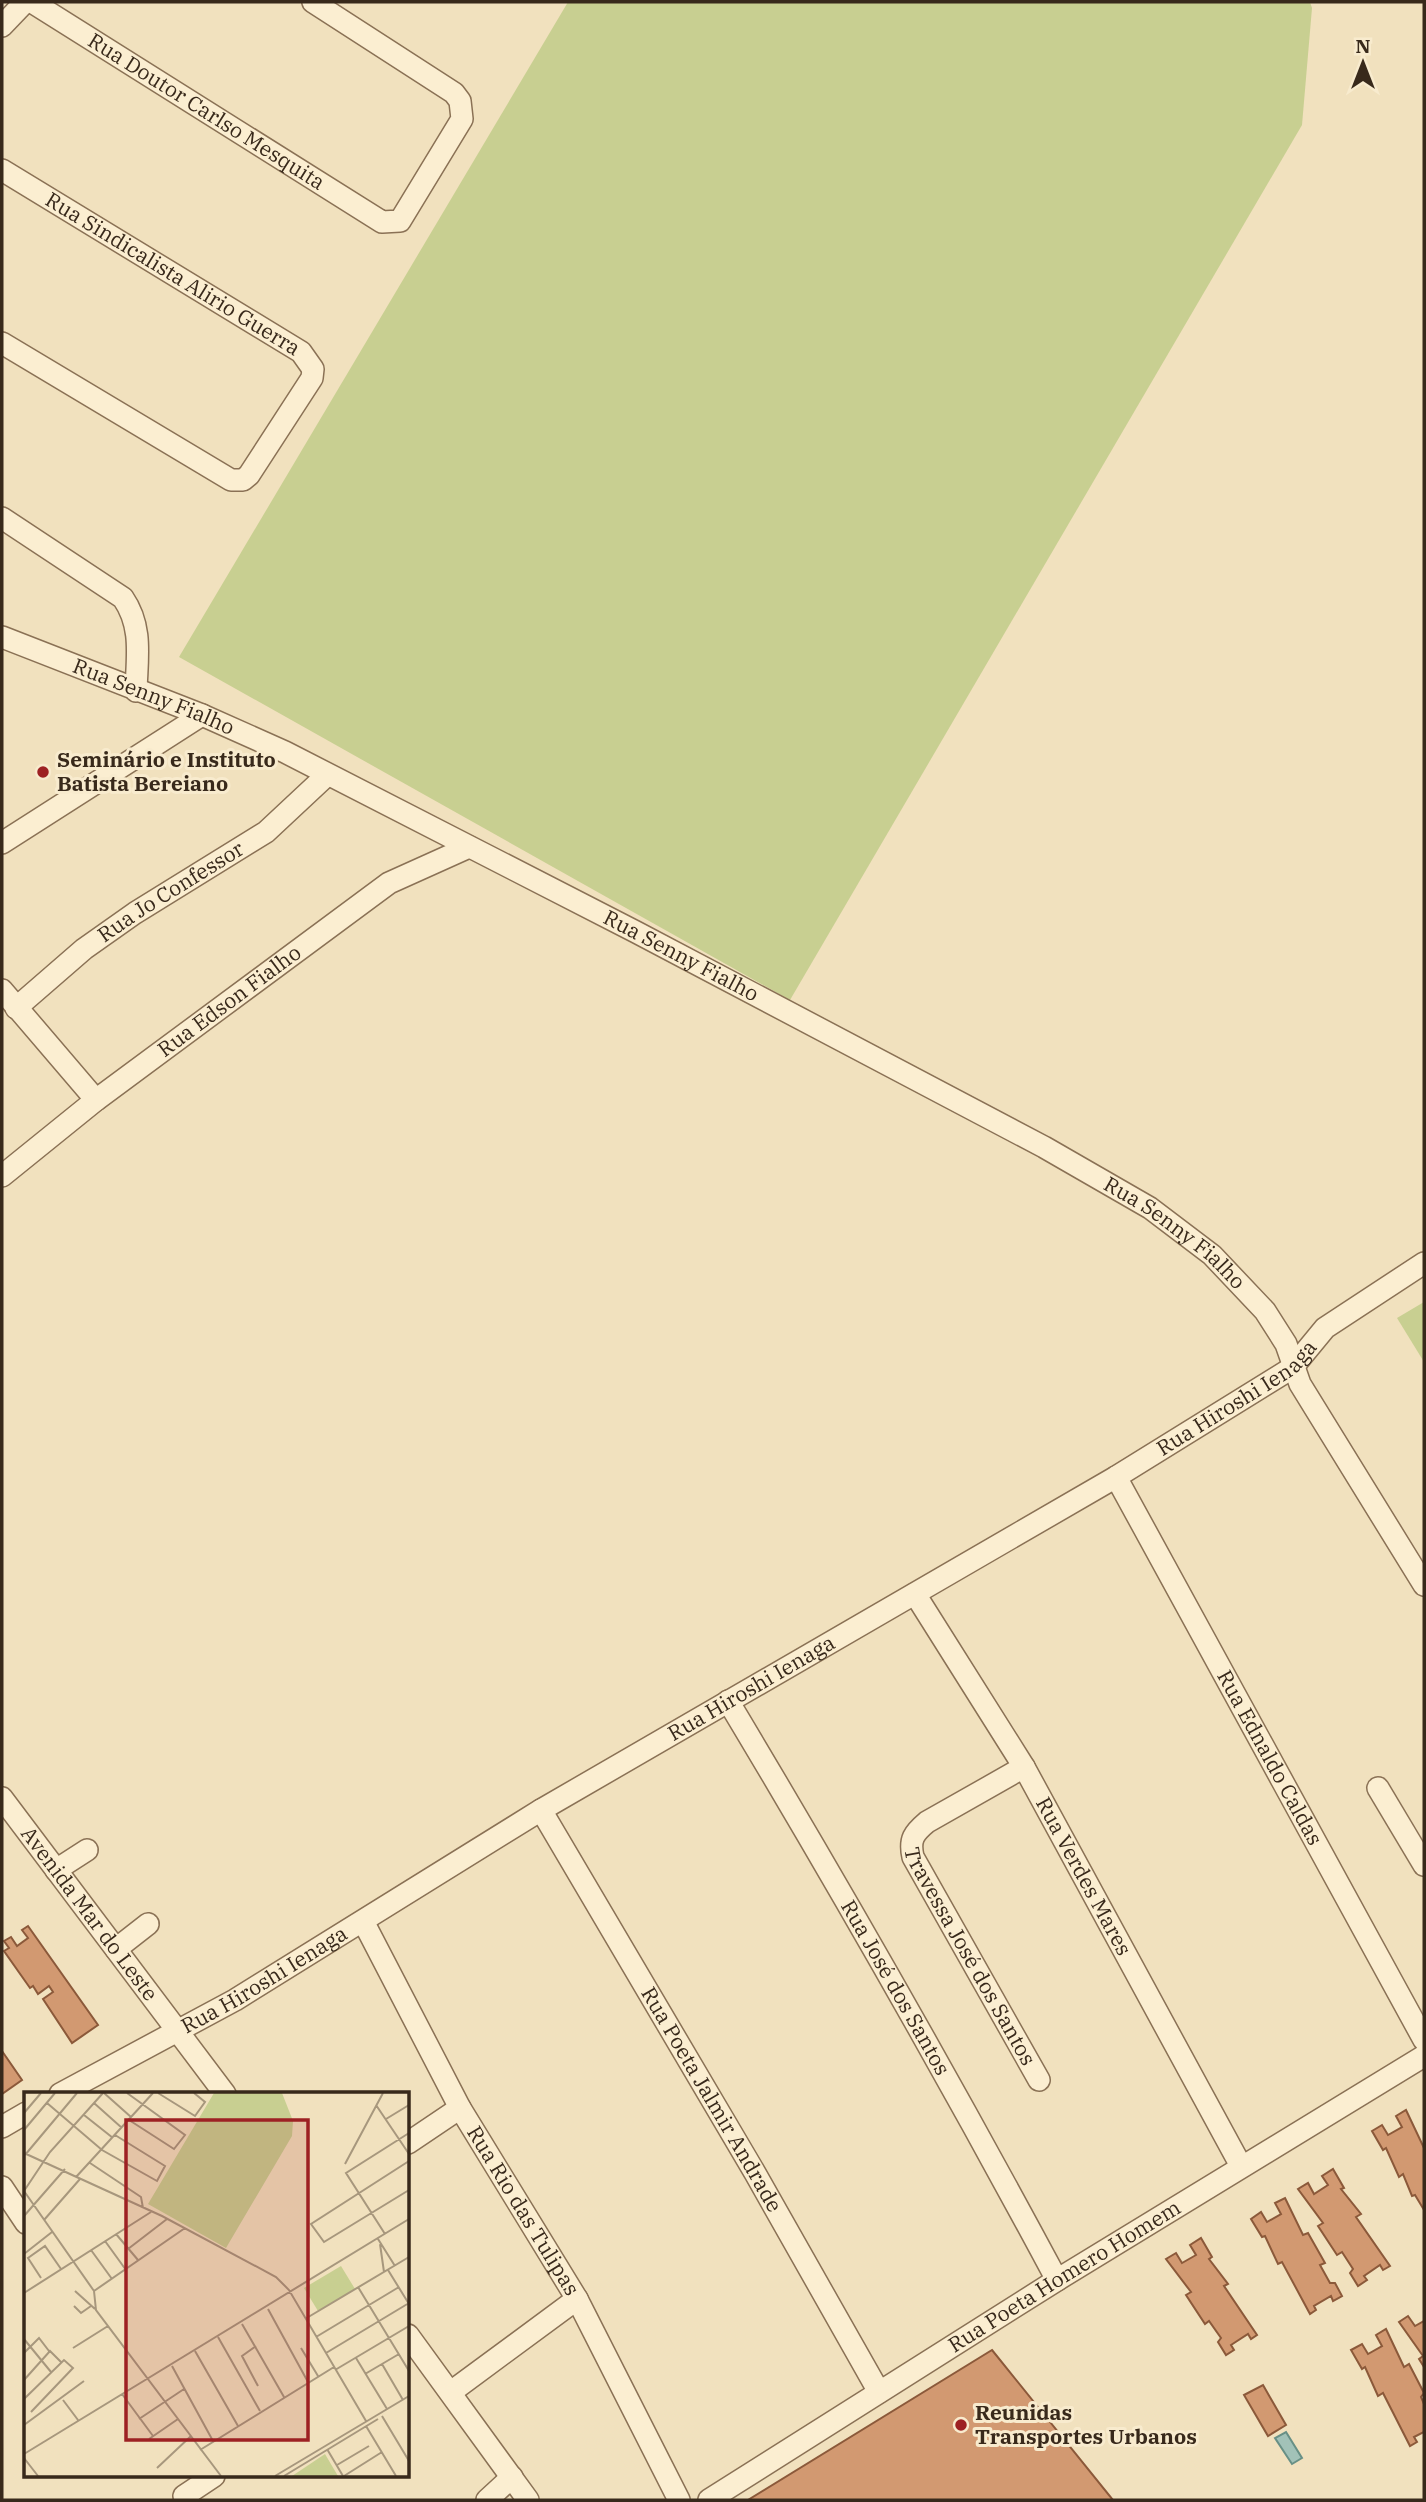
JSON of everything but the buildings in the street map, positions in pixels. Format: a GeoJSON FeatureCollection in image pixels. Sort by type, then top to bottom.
{"type":"FeatureCollection","features":[{"type":"Feature","properties":{"kind":"street"},"geometry":{"type":"LineString","coordinates":[[2,26],[25,2]]}},
{"type":"Feature","properties":{"kind":"street","name":"Rua Doutor Carlso Mesquita"},"geometry":{"type":"LineString","coordinates":[[32,2],[382,222],[400,221],[462,119],[460,101],[454,93],[313,2]]}},
{"type":"Feature","properties":{"kind":"street","name":"Rua Sindicalista Alirio Guerra"},"geometry":{"type":"LineString","coordinates":[[2,170],[308,358],[313,369],[312,378],[249,475],[243,480],[231,480],[220,476],[2,343]]}},
{"type":"Feature","properties":{"kind":"street"},"geometry":{"type":"LineString","coordinates":[[2,518],[123,598],[134,614],[138,632],[136,691]]}},
{"type":"Feature","properties":{"kind":"street","name":"Rua Senny Fialho"},"geometry":{"type":"LineString","coordinates":[[2,637],[202,715],[285,752],[1044,1147],[1150,1208],[1212,1255],[1265,1311],[1286,1344],[1292,1368],[1417,1557],[1424,1585]]}},
{"type":"Feature","properties":{"kind":"street"},"geometry":{"type":"LineString","coordinates":[[2,843],[202,715]]}},
{"type":"Feature","properties":{"kind":"street","name":"Rua Jo Confessor"},"geometry":{"type":"LineString","coordinates":[[16,1008],[84,949],[135,913],[266,832],[327,775]]}},
{"type":"Feature","properties":{"kind":"street","name":"Rua Edson Fialho"},"geometry":{"type":"LineString","coordinates":[[4,1171],[388,883],[469,847]]}},
{"type":"Feature","properties":{"kind":"street"},"geometry":{"type":"LineString","coordinates":[[2,990],[96,1100]]}},
{"type":"Feature","properties":{"kind":"street","name":"Rua Hiroshi Ienaga"},"geometry":{"type":"LineString","coordinates":[[64,2092],[235,2000],[364,1923],[541,1810],[1116,1477],[1292,1368],[1309,1345],[1334,1321],[1424,1263]]}},
{"type":"Feature","properties":{"kind":"street","name":"Rua Ednaldo Caldas"},"geometry":{"type":"LineString","coordinates":[[1116,1477],[1424,2040]]}},
{"type":"Feature","properties":{"kind":"street","name":"Rua Verdes Mares"},"geometry":{"type":"LineString","coordinates":[[915,1594],[1024,1768],[1241,2166]]}},
{"type":"Feature","properties":{"kind":"street","name":"Rua José dos Santos"},"geometry":{"type":"LineString","coordinates":[[728,1701],[903,1997],[1057,2280]]}},
{"type":"Feature","properties":{"kind":"street","name":"Travessa José dos Santos"},"geometry":{"type":"LineString","coordinates":[[1024,1768],[927,1822],[914,1833],[910,1844],[913,1857],[1039,2080]]}},
{"type":"Feature","properties":{"kind":"street"},"geometry":{"type":"LineString","coordinates":[[1378,1788],[1424,1865]]}},
{"type":"Feature","properties":{"kind":"street","name":"Avenida Mar do Leste"},"geometry":{"type":"LineString","coordinates":[[2,1798],[223,2092]]}},
{"type":"Feature","properties":{"kind":"street","name":"Rua Poeta Jalmir Andrade"},"geometry":{"type":"LineString","coordinates":[[541,1810],[755,2173],[879,2392]]}},
{"type":"Feature","properties":{"kind":"street"},"geometry":{"type":"LineString","coordinates":[[56,1870],[87,1850]]}},
{"type":"Feature","properties":{"kind":"street","name":"Rua Rio das Tulipas"},"geometry":{"type":"LineString","coordinates":[[364,1923],[460,2108],[577,2299],[679,2500]]}},
{"type":"Feature","properties":{"kind":"street"},"geometry":{"type":"LineString","coordinates":[[116,1949],[148,1924]]}},
{"type":"Feature","properties":{"kind":"street","name":"Rua Poeta Homero Homem"},"geometry":{"type":"LineString","coordinates":[[709,2500],[1057,2280],[1424,2056]]}},
{"type":"Feature","properties":{"kind":"street"},"geometry":{"type":"LineString","coordinates":[[410,2142],[460,2108]]}},
{"type":"Feature","properties":{"kind":"street"},"geometry":{"type":"LineString","coordinates":[[2,2127],[24,2114]]}},
{"type":"Feature","properties":{"kind":"street"},"geometry":{"type":"LineString","coordinates":[[2,2187],[24,2220]]}},
{"type":"Feature","properties":{"kind":"street"},"geometry":{"type":"LineString","coordinates":[[451,2392],[577,2299]]}},
{"type":"Feature","properties":{"kind":"street"},"geometry":{"type":"LineString","coordinates":[[410,2342],[451,2392],[528,2500]]}},
{"type":"Feature","properties":{"kind":"street"},"geometry":{"type":"LineString","coordinates":[[487,2500],[512,2477]]}},
{"type":"Feature","properties":{"kind":"street"},"geometry":{"type":"LineString","coordinates":[[184,2496],[211,2478]]}},
{"type":"Feature","properties":{"kind":"green space"},"geometry":{"type":"Polygon","coordinates":[[[568,2],[1310,2],[1312,8],[1302,125],[790,1000],[179,657],[568,2]]]}},
{"type":"Feature","properties":{"kind":"green space"},"geometry":{"type":"Polygon","coordinates":[[[1424,1302],[1424,1362],[1397,1318],[1424,1302]]]}},
{"type":"Feature","properties":{"kind":"water"},"geometry":{"type":"Polygon","coordinates":[[[1286,2432],[1302,2458],[1292,2464],[1275,2438],[1286,2432]]]}},
{"type":"Feature","properties":{"kind":"place","name":"Seminário e Instituto Batista Bereiano"},"geometry":{"type":"Point","coordinates":[43,772]}},
{"type":"Feature","properties":{"kind":"place","name":"Reunidas Transportes Urbanos"},"geometry":{"type":"Point","coordinates":[961,2425]}}]}
